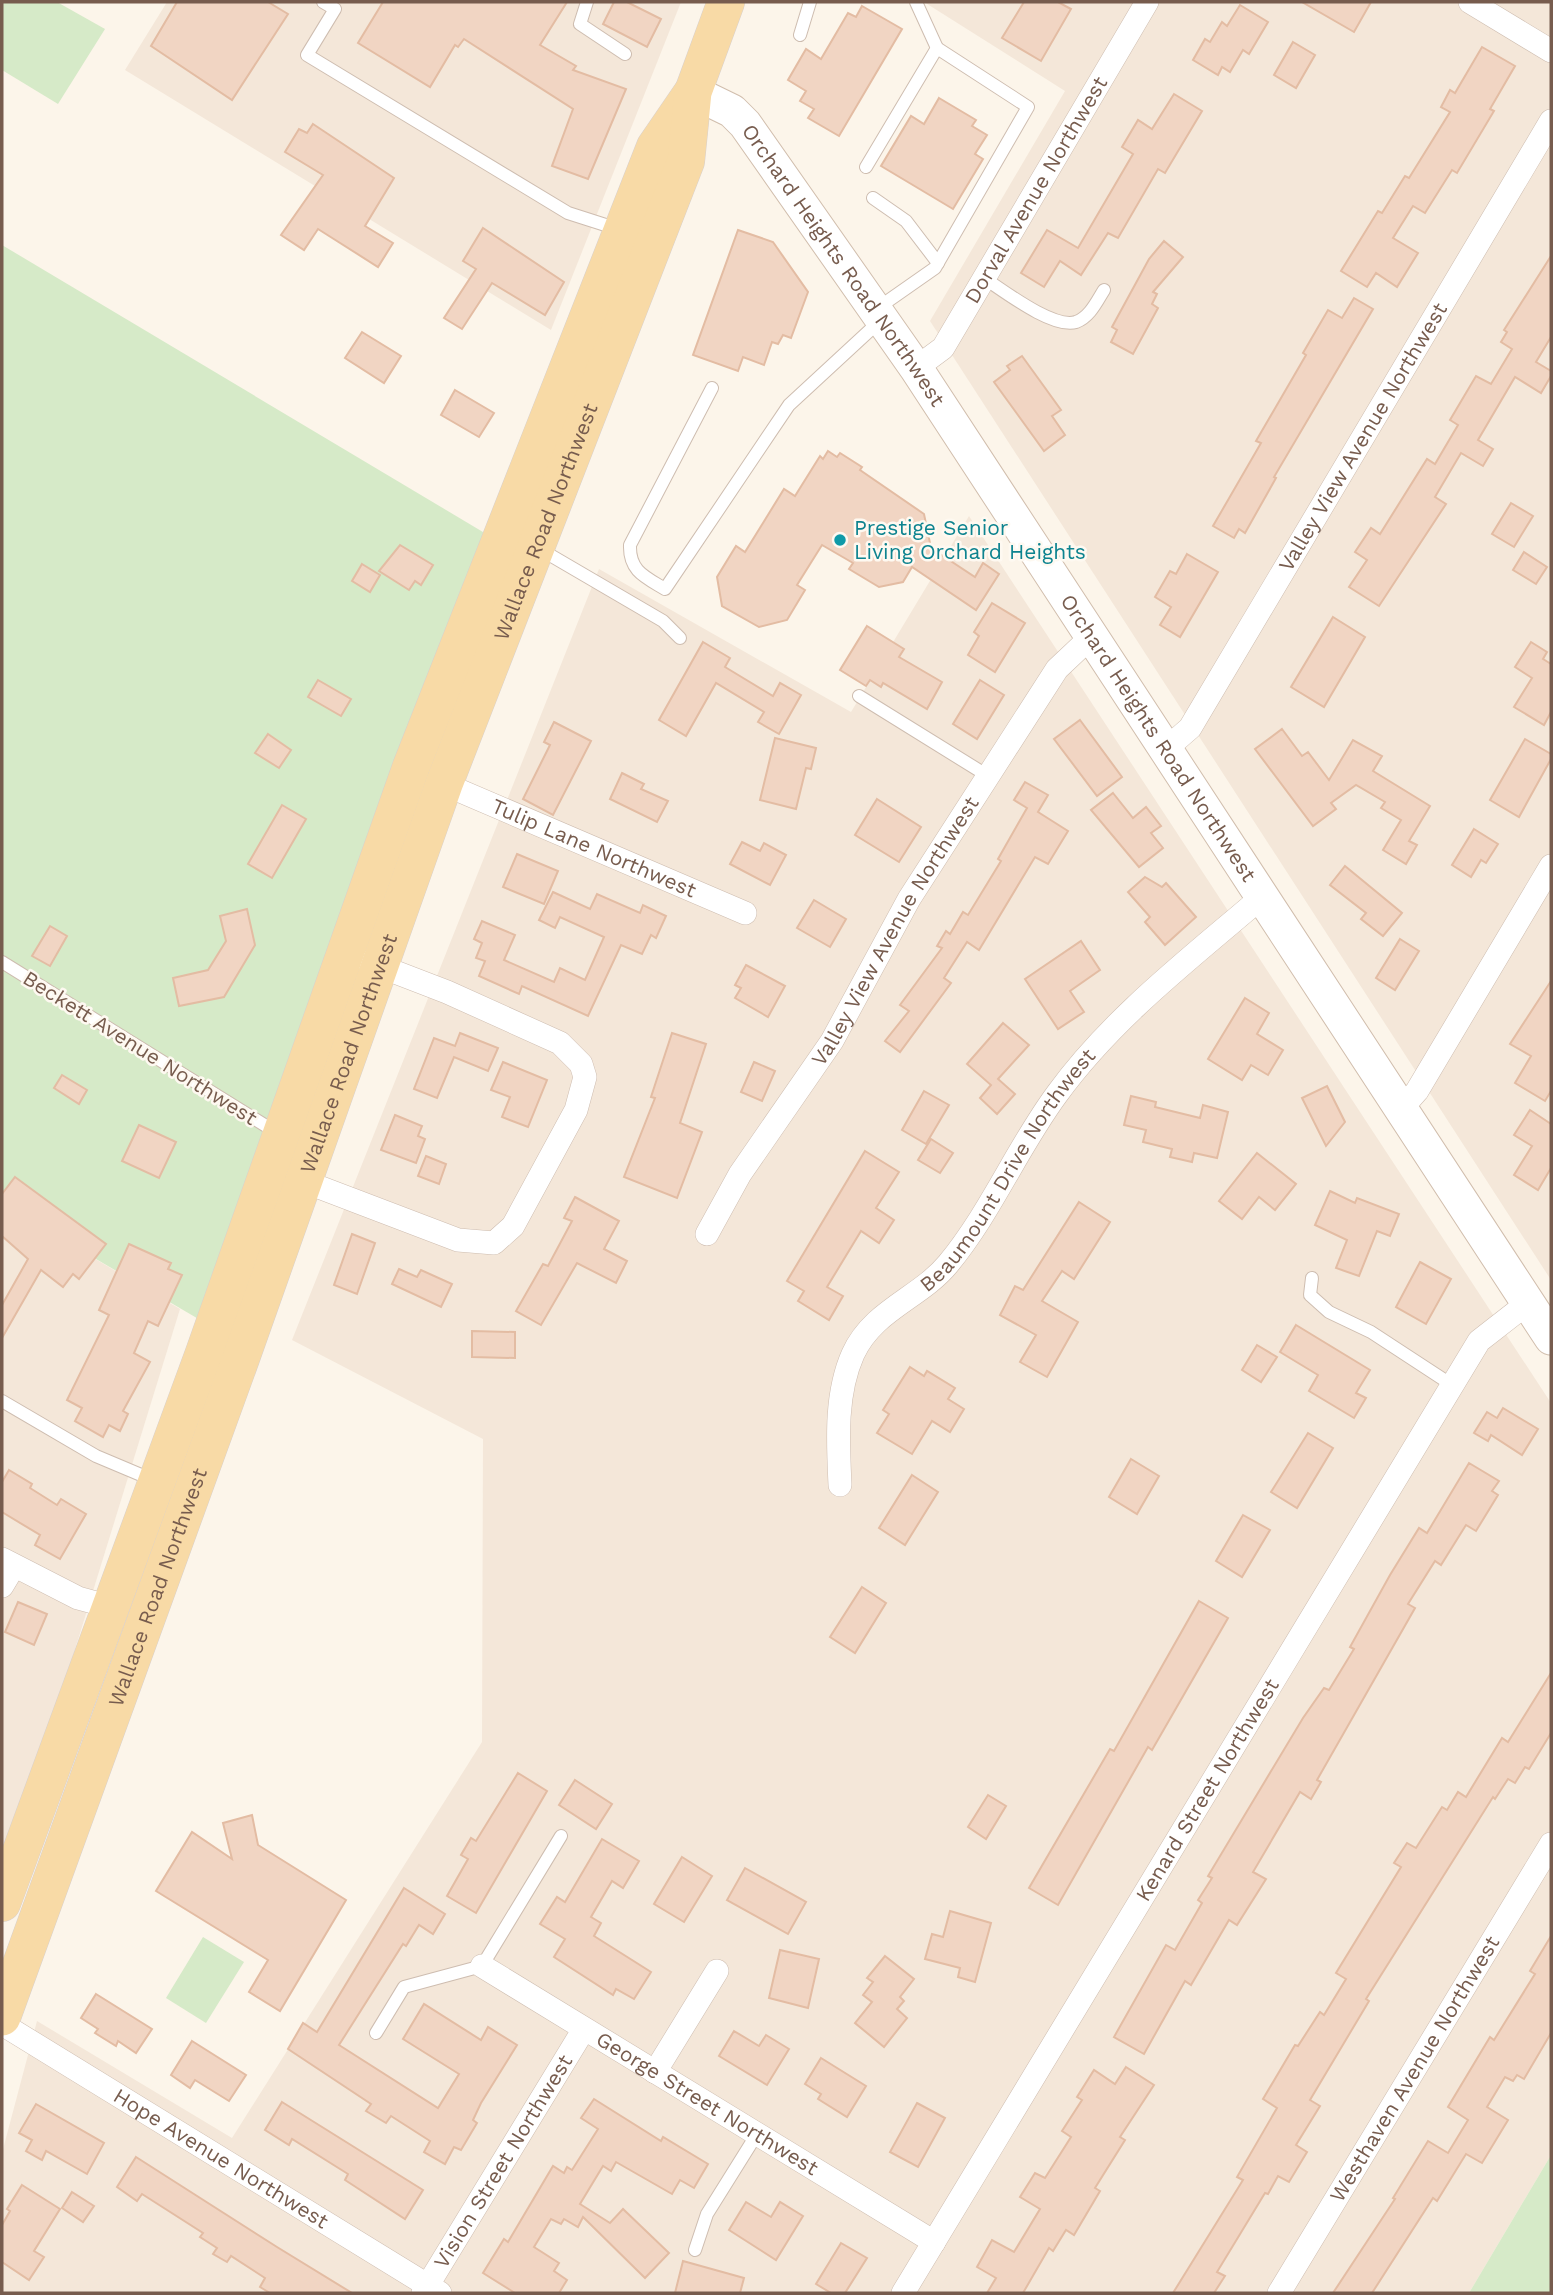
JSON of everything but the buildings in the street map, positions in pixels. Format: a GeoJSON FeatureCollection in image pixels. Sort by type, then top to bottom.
{"type":"FeatureCollection","features":[{"type":"Feature","properties":{"kind":"main road","name":"Wallace Road Northwest"},"geometry":{"type":"LineString","coordinates":[[2,2017],[443,784],[686,161],[693,92],[726,2]]}},
{"type":"Feature","properties":{"kind":"main road","name":"Wallace Road Northwest"},"geometry":{"type":"LineString","coordinates":[[2,1903],[217,1314],[343,953],[479,588],[655,147],[693,92]]}},
{"type":"Feature","properties":{"kind":"main road","name":"Orchard Heights Road Northwest"},"geometry":{"type":"LineString","coordinates":[[693,92],[732,111],[745,124],[916,368],[1551,1338]]}},
{"type":"Feature","properties":{"kind":"main road"},"geometry":{"type":"LineString","coordinates":[[186,1508],[177,1502],[173,1492],[211,1384],[216,1358],[217,1314]]}},
{"type":"Feature","properties":{"kind":"street","name":"Dorval Avenue Northwest"},"geometry":{"type":"LineString","coordinates":[[916,368],[943,348],[1147,2]]}},
{"type":"Feature","properties":{"kind":"street"},"geometry":{"type":"LineString","coordinates":[[1470,2],[1551,51]]}},
{"type":"Feature","properties":{"kind":"street","name":"Valley View Avenue Northwest"},"geometry":{"type":"LineString","coordinates":[[1167,748],[1190,728],[1551,121]]}},
{"type":"Feature","properties":{"kind":"street","name":"Valley View Avenue Northwest"},"geometry":{"type":"LineString","coordinates":[[707,1234],[740,1174],[814,1070],[909,899],[1057,668],[1092,636]]}},
{"type":"Feature","properties":{"kind":"street","name":"Tulip Lane Northwest"},"geometry":{"type":"LineString","coordinates":[[443,784],[745,913]]}},
{"type":"Feature","properties":{"kind":"street"},"geometry":{"type":"LineString","coordinates":[[1402,1108],[1417,1091],[1551,866]]}},
{"type":"Feature","properties":{"kind":"street","name":"Beaumount Drive Northwest"},"geometry":{"type":"LineString","coordinates":[[840,1485],[838,1444],[845,1378],[854,1353],[868,1331],[887,1311],[944,1269],[1055,1096],[1114,1026],[1263,896]]}},
{"type":"Feature","properties":{"kind":"street"},"geometry":{"type":"LineString","coordinates":[[303,1181],[458,1240],[494,1243],[513,1226],[579,1101],[585,1077],[581,1065],[560,1044],[447,992],[343,953]]}},
{"type":"Feature","properties":{"kind":"street","name":"Kenard Street Northwest"},"geometry":{"type":"LineString","coordinates":[[903,2293],[1479,1341],[1529,1302]]}},
{"type":"Feature","properties":{"kind":"street"},"geometry":{"type":"LineString","coordinates":[[2,1586],[8,1562],[78,1598],[111,1607]]}},
{"type":"Feature","properties":{"kind":"street","name":"Westhaven Avenue Northwest"},"geometry":{"type":"LineString","coordinates":[[1279,2293],[1551,1844]]}},
{"type":"Feature","properties":{"kind":"street","name":"George Street Northwest"},"geometry":{"type":"LineString","coordinates":[[482,1966],[934,2242]]}},
{"type":"Feature","properties":{"kind":"street"},"geometry":{"type":"LineString","coordinates":[[655,2072],[717,1971]]}},
{"type":"Feature","properties":{"kind":"street","name":"Hope Avenue Northwest"},"geometry":{"type":"LineString","coordinates":[[2,2024],[430,2291]]}},
{"type":"Feature","properties":{"kind":"street","name":"Vision Street Northwest"},"geometry":{"type":"LineString","coordinates":[[430,2291],[584,2029]]}},
{"type":"Feature","properties":{"kind":"lane"},"geometry":{"type":"LineString","coordinates":[[323,2],[335,9],[307,55],[568,213],[621,230]]}},
{"type":"Feature","properties":{"kind":"lane"},"geometry":{"type":"LineString","coordinates":[[587,2],[580,24],[625,54]]}},
{"type":"Feature","properties":{"kind":"lane"},"geometry":{"type":"LineString","coordinates":[[800,35],[810,2]]}},
{"type":"Feature","properties":{"kind":"lane"},"geometry":{"type":"LineString","coordinates":[[712,388],[630,545],[629,559],[637,573],[665,589],[789,405],[878,315],[938,263],[1028,107],[937,48],[916,2]]}},
{"type":"Feature","properties":{"kind":"lane"},"geometry":{"type":"LineString","coordinates":[[866,167],[937,48]]}},
{"type":"Feature","properties":{"kind":"lane"},"geometry":{"type":"LineString","coordinates":[[873,198],[906,221],[938,263]]}},
{"type":"Feature","properties":{"kind":"lane"},"geometry":{"type":"LineString","coordinates":[[984,278],[1051,319],[1064,322],[1076,321],[1087,315],[1104,290]]}},
{"type":"Feature","properties":{"kind":"lane"},"geometry":{"type":"LineString","coordinates":[[535,546],[663,621],[680,638]]}},
{"type":"Feature","properties":{"kind":"lane"},"geometry":{"type":"LineString","coordinates":[[859,696],[988,776]]}},
{"type":"Feature","properties":{"kind":"lane","name":"Beckett Avenue Northwest"},"geometry":{"type":"LineString","coordinates":[[2,962],[280,1134]]}},
{"type":"Feature","properties":{"kind":"lane"},"geometry":{"type":"LineString","coordinates":[[1312,1278],[1310,1296],[1329,1312],[1370,1332],[1452,1385]]}},
{"type":"Feature","properties":{"kind":"lane"},"geometry":{"type":"LineString","coordinates":[[2,1401],[96,1457],[157,1481]]}},
{"type":"Feature","properties":{"kind":"lane"},"geometry":{"type":"LineString","coordinates":[[376,2033],[404,1987],[482,1966],[561,1836]]}},
{"type":"Feature","properties":{"kind":"lane"},"geometry":{"type":"LineString","coordinates":[[695,2250],[707,2214],[757,2134]]}},
{"type":"Feature","properties":{"kind":"shaded area"},"geometry":{"type":"Polygon","coordinates":[[[167,2],[681,2],[551,330],[125,70],[167,2]]]}},
{"type":"Feature","properties":{"kind":"shaded area"},"geometry":{"type":"Polygon","coordinates":[[[924,2],[1551,2],[1551,1280],[930,321],[1065,91],[924,2]]]}},
{"type":"Feature","properties":{"kind":"shaded area"},"geometry":{"type":"Polygon","coordinates":[[[969,516],[1551,1403],[1551,2155],[1469,2293],[2,2293],[2,2153],[37,2021],[232,2138],[482,1742],[483,1439],[292,1340],[599,569],[851,712],[969,516]]]}},
{"type":"Feature","properties":{"kind":"shaded area"},"geometry":{"type":"Polygon","coordinates":[[[2,1204],[180,1309],[2,1886],[2,1204]]]}},
{"type":"Feature","properties":{"kind":"green space"},"geometry":{"type":"Polygon","coordinates":[[[2,2],[57,2],[105,29],[58,104],[2,70],[2,2]]]}},
{"type":"Feature","properties":{"kind":"green space"},"geometry":{"type":"Polygon","coordinates":[[[2,245],[493,538],[219,1331],[2,1204],[2,245]]]}},
{"type":"Feature","properties":{"kind":"green space"},"geometry":{"type":"Polygon","coordinates":[[[203,1937],[244,1962],[206,2023],[166,1998],[203,1937]]]}},
{"type":"Feature","properties":{"kind":"green space"},"geometry":{"type":"Polygon","coordinates":[[[1551,2155],[1551,2293],[1469,2293],[1551,2155]]]}},
{"type":"Feature","properties":{"kind":"place","name":"Prestige Senior Living Orchard Heights"},"geometry":{"type":"Point","coordinates":[840,540]}}]}
